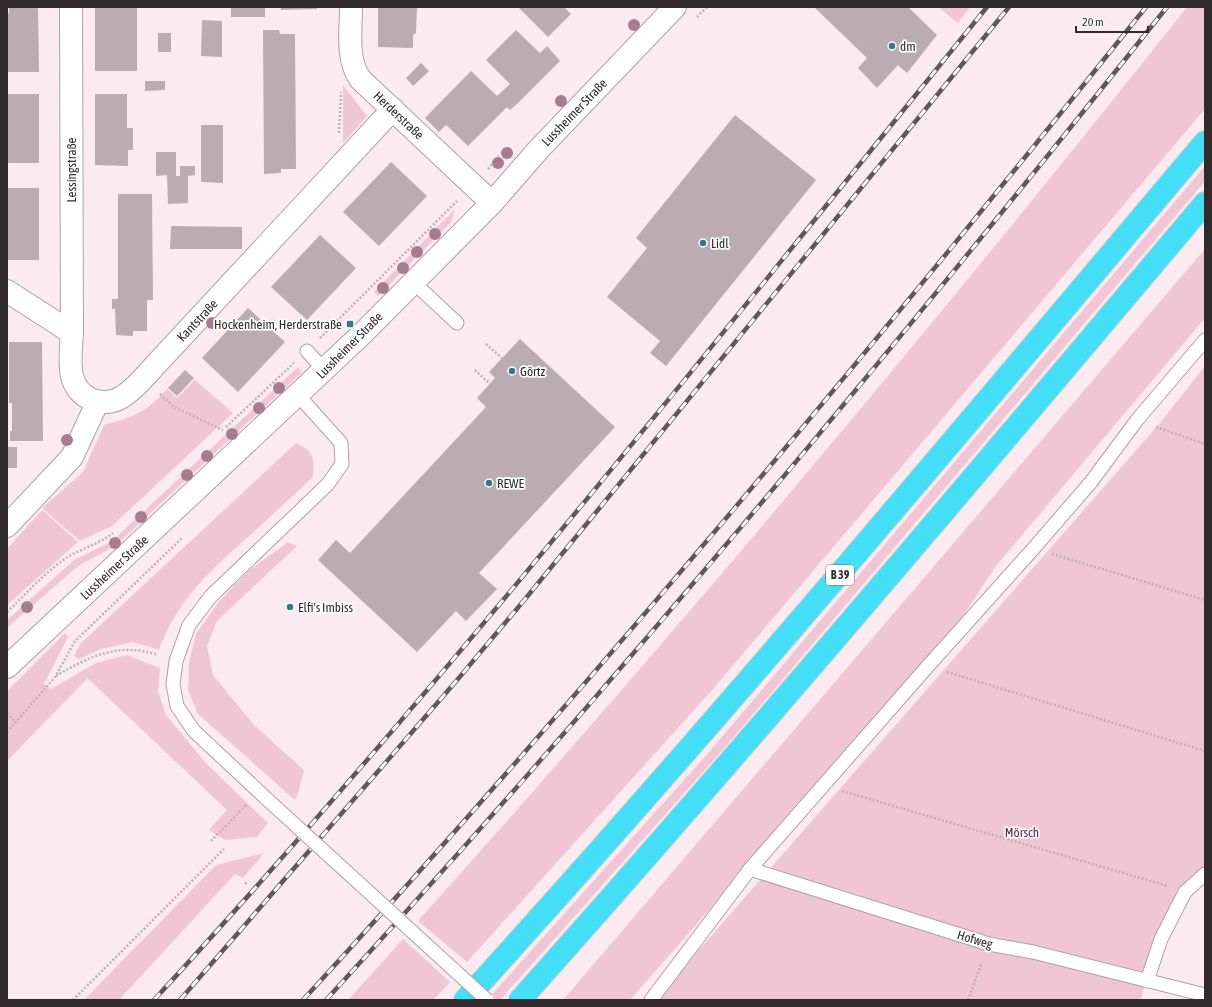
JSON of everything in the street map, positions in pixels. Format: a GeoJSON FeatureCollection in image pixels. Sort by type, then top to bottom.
{"type":"FeatureCollection","features":[{"type":"Feature","properties":{"kind":"highway","name":"B 39"},"geometry":{"type":"LineString","coordinates":[[466,1000],[578,876],[823,594],[1205,142]]}},
{"type":"Feature","properties":{"kind":"highway"},"geometry":{"type":"LineString","coordinates":[[520,1000],[640,866],[850,623],[1205,203]]}},
{"type":"Feature","properties":{"kind":"street","name":"Lessingstraße"},"geometry":{"type":"LineString","coordinates":[[71,7],[72,376],[75,385],[85,395],[97,402]]}},
{"type":"Feature","properties":{"kind":"street","name":"Herderstraße"},"geometry":{"type":"LineString","coordinates":[[351,7],[351,61],[354,70],[360,79],[492,203]]}},
{"type":"Feature","properties":{"kind":"street","name":"Lussheimer Straße"},"geometry":{"type":"LineString","coordinates":[[7,667],[362,334],[412,281],[492,203],[539,149],[675,7]]}},
{"type":"Feature","properties":{"kind":"street","name":"Kantstraße"},"geometry":{"type":"LineString","coordinates":[[97,402],[106,403],[116,401],[124,396],[393,109]]}},
{"type":"Feature","properties":{"kind":"street"},"geometry":{"type":"LineString","coordinates":[[7,292],[72,333]]}},
{"type":"Feature","properties":{"kind":"street"},"geometry":{"type":"LineString","coordinates":[[7,526],[72,457],[97,402]]}},
{"type":"Feature","properties":{"kind":"street"},"geometry":{"type":"LineString","coordinates":[[7,648],[33,643]]}},
{"type":"Feature","properties":{"kind":"lane"},"geometry":{"type":"LineString","coordinates":[[412,281],[457,323]]}},
{"type":"Feature","properties":{"kind":"lane"},"geometry":{"type":"LineString","coordinates":[[651,1000],[750,869],[1091,482],[1137,420],[1205,340]]}},
{"type":"Feature","properties":{"kind":"lane"},"geometry":{"type":"LineString","coordinates":[[307,351],[324,370]]}},
{"type":"Feature","properties":{"kind":"lane"},"geometry":{"type":"LineString","coordinates":[[298,395],[341,443],[342,464],[328,484],[211,596],[189,625],[176,661],[173,684],[177,706],[194,731],[487,1000]]}},
{"type":"Feature","properties":{"kind":"lane","name":"Hofweg"},"geometry":{"type":"LineString","coordinates":[[750,869],[989,944],[1033,952],[1205,995]]}},
{"type":"Feature","properties":{"kind":"lane"},"geometry":{"type":"LineString","coordinates":[[1147,981],[1161,939],[1185,892],[1205,874]]}},
{"type":"Feature","properties":{"kind":"path"},"geometry":{"type":"LineString","coordinates":[[337,168],[342,75],[351,61]]}},
{"type":"Feature","properties":{"kind":"path"},"geometry":{"type":"LineString","coordinates":[[217,435],[307,351],[472,185]]}},
{"type":"Feature","properties":{"kind":"path"},"geometry":{"type":"LineString","coordinates":[[486,344],[502,358]]}},
{"type":"Feature","properties":{"kind":"path"},"geometry":{"type":"LineString","coordinates":[[475,370],[490,384]]}},
{"type":"Feature","properties":{"kind":"path"},"geometry":{"type":"LineString","coordinates":[[142,378],[174,407],[223,430]]}},
{"type":"Feature","properties":{"kind":"path"},"geometry":{"type":"LineString","coordinates":[[1137,420],[1205,444]]}},
{"type":"Feature","properties":{"kind":"path"},"geometry":{"type":"LineString","coordinates":[[7,612],[50,571],[69,557],[106,539],[116,531]]}},
{"type":"Feature","properties":{"kind":"path"},"geometry":{"type":"LineString","coordinates":[[7,732],[55,676],[75,641],[182,537]]}},
{"type":"Feature","properties":{"kind":"path"},"geometry":{"type":"LineString","coordinates":[[1034,548],[1205,600]]}},
{"type":"Feature","properties":{"kind":"path"},"geometry":{"type":"LineString","coordinates":[[55,676],[86,659],[104,653],[125,649],[143,650],[176,661]]}},
{"type":"Feature","properties":{"kind":"path"},"geometry":{"type":"LineString","coordinates":[[928,666],[1205,751]]}},
{"type":"Feature","properties":{"kind":"path"},"geometry":{"type":"LineString","coordinates":[[7,713],[16,723]]}},
{"type":"Feature","properties":{"kind":"path"},"geometry":{"type":"LineString","coordinates":[[823,785],[1185,892]]}},
{"type":"Feature","properties":{"kind":"path"},"geometry":{"type":"LineString","coordinates":[[211,841],[248,803]]}},
{"type":"Feature","properties":{"kind":"path"},"geometry":{"type":"LineString","coordinates":[[73,1000],[224,849]]}},
{"type":"Feature","properties":{"kind":"path"},"geometry":{"type":"LineString","coordinates":[[968,1000],[989,944]]}},
{"type":"Feature","properties":{"kind":"green space"},"geometry":{"type":"Polygon","coordinates":[[[938,7],[970,7],[958,23],[938,7]]]}},
{"type":"Feature","properties":{"kind":"green space"},"geometry":{"type":"Polygon","coordinates":[[[1187,7],[1205,7],[1205,109],[713,689],[467,962],[418,921],[616,697],[810,470],[1000,240],[1187,7]]]}},
{"type":"Feature","properties":{"kind":"green space"},"geometry":{"type":"Polygon","coordinates":[[[343,85],[367,116],[343,143],[343,85]]]}},
{"type":"Feature","properties":{"kind":"green space"},"geometry":{"type":"Polygon","coordinates":[[[1205,166],[1205,181],[727,745],[500,1000],[487,1000],[710,751],[1205,166]]]}},
{"type":"Feature","properties":{"kind":"green space"},"geometry":{"type":"Polygon","coordinates":[[[455,209],[451,222],[378,296],[374,292],[455,209]]]}},
{"type":"Feature","properties":{"kind":"green space"},"geometry":{"type":"Polygon","coordinates":[[[1205,249],[1205,318],[996,566],[949,637],[630,1000],[563,1000],[1205,249]]]}},
{"type":"Feature","properties":{"kind":"green space","name":"Mörsch"},"geometry":{"type":"Polygon","coordinates":[[[1205,366],[1205,868],[1178,892],[1151,959],[1141,1000],[655,1000],[1159,424],[1205,366]]]}},
{"type":"Feature","properties":{"kind":"green space"},"geometry":{"type":"Polygon","coordinates":[[[298,367],[302,372],[115,546],[78,566],[7,628],[7,620],[74,560],[111,542],[298,367]]]}},
{"type":"Feature","properties":{"kind":"green space"},"geometry":{"type":"Polygon","coordinates":[[[195,380],[233,413],[112,526],[80,541],[42,508],[83,472],[104,425],[139,413],[160,397],[167,389],[177,398],[195,380]]]}},
{"type":"Feature","properties":{"kind":"green space"},"geometry":{"type":"Polygon","coordinates":[[[296,443],[307,449],[312,456],[313,477],[221,562],[196,588],[175,616],[166,632],[159,650],[133,642],[101,649],[79,659],[74,656],[80,644],[296,443]]]}},
{"type":"Feature","properties":{"kind":"green space"},"geometry":{"type":"Polygon","coordinates":[[[42,510],[78,542],[7,605],[7,549],[42,510]]]}},
{"type":"Feature","properties":{"kind":"green space"},"geometry":{"type":"Polygon","coordinates":[[[288,542],[297,546],[217,621],[207,646],[213,675],[254,725],[304,770],[295,800],[198,714],[188,690],[189,662],[196,634],[220,600],[248,571],[288,542]]]}},
{"type":"Feature","properties":{"kind":"green space"},"geometry":{"type":"Polygon","coordinates":[[[65,633],[68,637],[44,684],[51,689],[96,663],[127,655],[160,668],[158,691],[166,715],[205,762],[268,823],[257,837],[225,840],[209,830],[227,810],[85,676],[87,679],[7,761],[7,691],[65,633]]]}},
{"type":"Feature","properties":{"kind":"green space"},"geometry":{"type":"Polygon","coordinates":[[[264,853],[243,878],[235,874],[119,1000],[84,1000],[216,865],[264,853]]]}},
{"type":"Feature","properties":{"kind":"green space"},"geometry":{"type":"Polygon","coordinates":[[[403,939],[450,982],[433,1000],[348,1000],[403,939]]]}},
{"type":"Feature","properties":{"kind":"building"},"geometry":{"type":"Polygon","coordinates":[[[9,7],[38,7],[39,72],[7,72],[7,13],[9,13],[9,7]]]}},
{"type":"Feature","properties":{"kind":"building"},"geometry":{"type":"Polygon","coordinates":[[[95,7],[137,7],[137,71],[95,71],[95,7]]]}},
{"type":"Feature","properties":{"kind":"building"},"geometry":{"type":"Polygon","coordinates":[[[231,7],[265,7],[265,17],[231,17],[231,7]]]}},
{"type":"Feature","properties":{"kind":"building"},"geometry":{"type":"Polygon","coordinates":[[[281,7],[317,7],[317,9],[281,10],[281,7]]]}},
{"type":"Feature","properties":{"kind":"building"},"geometry":{"type":"Polygon","coordinates":[[[378,7],[417,7],[416,33],[413,35],[413,48],[378,47],[378,7]]]}},
{"type":"Feature","properties":{"kind":"building"},"geometry":{"type":"Polygon","coordinates":[[[518,7],[564,7],[571,14],[548,37],[518,7]]]}},
{"type":"Feature","properties":{"kind":"building","name":"dm"},"geometry":{"type":"Polygon","coordinates":[[[814,7],[908,7],[937,35],[907,73],[898,65],[877,88],[858,68],[867,58],[814,7]]]}},
{"type":"Feature","properties":{"kind":"building"},"geometry":{"type":"Polygon","coordinates":[[[202,20],[222,21],[222,57],[201,56],[202,20]]]}},
{"type":"Feature","properties":{"kind":"building"},"geometry":{"type":"Polygon","coordinates":[[[263,30],[279,30],[280,34],[295,34],[296,169],[281,169],[281,173],[264,174],[263,30]]]}},
{"type":"Feature","properties":{"kind":"building"},"geometry":{"type":"Polygon","coordinates":[[[516,30],[540,53],[547,46],[560,61],[517,104],[510,110],[507,107],[468,146],[446,125],[439,132],[425,118],[471,71],[497,96],[510,84],[486,60],[516,30]]]}},
{"type":"Feature","properties":{"kind":"building"},"geometry":{"type":"Polygon","coordinates":[[[158,33],[171,33],[171,52],[158,52],[158,33]]]}},
{"type":"Feature","properties":{"kind":"building"},"geometry":{"type":"Polygon","coordinates":[[[421,63],[429,71],[413,86],[406,78],[421,63]]]}},
{"type":"Feature","properties":{"kind":"building"},"geometry":{"type":"Polygon","coordinates":[[[145,81],[165,81],[165,90],[145,91],[145,81]]]}},
{"type":"Feature","properties":{"kind":"building"},"geometry":{"type":"Polygon","coordinates":[[[7,94],[39,94],[39,163],[8,163],[7,94]]]}},
{"type":"Feature","properties":{"kind":"building"},"geometry":{"type":"Polygon","coordinates":[[[95,94],[127,94],[127,128],[133,128],[133,150],[128,150],[128,166],[95,165],[95,94]]]}},
{"type":"Feature","properties":{"kind":"building","name":"Lidl"},"geometry":{"type":"Polygon","coordinates":[[[735,115],[816,180],[666,366],[650,353],[660,341],[607,297],[647,248],[636,238],[735,115]]]}},
{"type":"Feature","properties":{"kind":"building"},"geometry":{"type":"Polygon","coordinates":[[[201,125],[223,125],[223,183],[201,182],[201,125]]]}},
{"type":"Feature","properties":{"kind":"building"},"geometry":{"type":"Polygon","coordinates":[[[156,152],[176,152],[176,176],[180,176],[180,166],[195,166],[195,175],[188,176],[188,203],[168,204],[167,175],[156,176],[156,152]]]}},
{"type":"Feature","properties":{"kind":"building"},"geometry":{"type":"Polygon","coordinates":[[[391,162],[427,196],[379,246],[343,212],[391,162]]]}},
{"type":"Feature","properties":{"kind":"building"},"geometry":{"type":"Polygon","coordinates":[[[7,188],[39,188],[39,260],[7,260],[7,188]]]}},
{"type":"Feature","properties":{"kind":"building"},"geometry":{"type":"Polygon","coordinates":[[[118,194],[152,194],[153,300],[147,300],[147,331],[133,331],[133,336],[116,335],[115,309],[112,309],[112,299],[118,299],[118,194]]]}},
{"type":"Feature","properties":{"kind":"building"},"geometry":{"type":"Polygon","coordinates":[[[171,226],[242,227],[242,249],[170,249],[171,226]]]}},
{"type":"Feature","properties":{"kind":"building"},"geometry":{"type":"Polygon","coordinates":[[[320,235],[356,268],[307,320],[271,287],[320,235]]]}},
{"type":"Feature","properties":{"kind":"building"},"geometry":{"type":"Polygon","coordinates":[[[248,308],[285,342],[238,392],[202,358],[248,308]]]}},
{"type":"Feature","properties":{"kind":"building","name":"REWE"},"geometry":{"type":"Polygon","coordinates":[[[520,339],[615,427],[479,573],[497,589],[466,621],[456,611],[417,652],[318,560],[336,540],[350,553],[486,407],[477,398],[495,378],[489,372],[520,339]]]}},
{"type":"Feature","properties":{"kind":"building"},"geometry":{"type":"Polygon","coordinates":[[[9,342],[42,342],[43,441],[10,441],[10,431],[12,431],[12,403],[9,403],[9,342]]]}},
{"type":"Feature","properties":{"kind":"building"},"geometry":{"type":"Polygon","coordinates":[[[185,370],[194,378],[177,396],[168,388],[185,370]]]}},
{"type":"Feature","properties":{"kind":"building"},"geometry":{"type":"Polygon","coordinates":[[[7,447],[17,447],[17,468],[7,468],[7,447]]]}},
{"type":"Feature","properties":{"kind":"railway"},"geometry":{"type":"LineString","coordinates":[[154,1000],[369,758],[474,634],[681,385],[987,7]]}},
{"type":"Feature","properties":{"kind":"railway"},"geometry":{"type":"LineString","coordinates":[[180,1000],[458,679],[526,598],[1009,7]]}},
{"type":"Feature","properties":{"kind":"railway"},"geometry":{"type":"LineString","coordinates":[[303,1000],[520,758],[733,511],[941,260],[1146,7]]}},
{"type":"Feature","properties":{"kind":"railway"},"geometry":{"type":"LineString","coordinates":[[326,1000],[543,758],[650,635],[860,386],[1167,7]]}},
{"type":"Feature","properties":{"kind":"place","name":"dm"},"geometry":{"type":"Point","coordinates":[892,46]}},
{"type":"Feature","properties":{"kind":"place","name":"Lidl"},"geometry":{"type":"Point","coordinates":[703,243]}},
{"type":"Feature","properties":{"kind":"place","name":"Hockenheim, Herderstraße"},"geometry":{"type":"Point","coordinates":[350,324]}},
{"type":"Feature","properties":{"kind":"place","name":"Görtz"},"geometry":{"type":"Point","coordinates":[512,371]}},
{"type":"Feature","properties":{"kind":"place","name":"REWE"},"geometry":{"type":"Point","coordinates":[489,483]}},
{"type":"Feature","properties":{"kind":"place","name":"Elfi's Imbiss"},"geometry":{"type":"Point","coordinates":[290,607]}}]}
